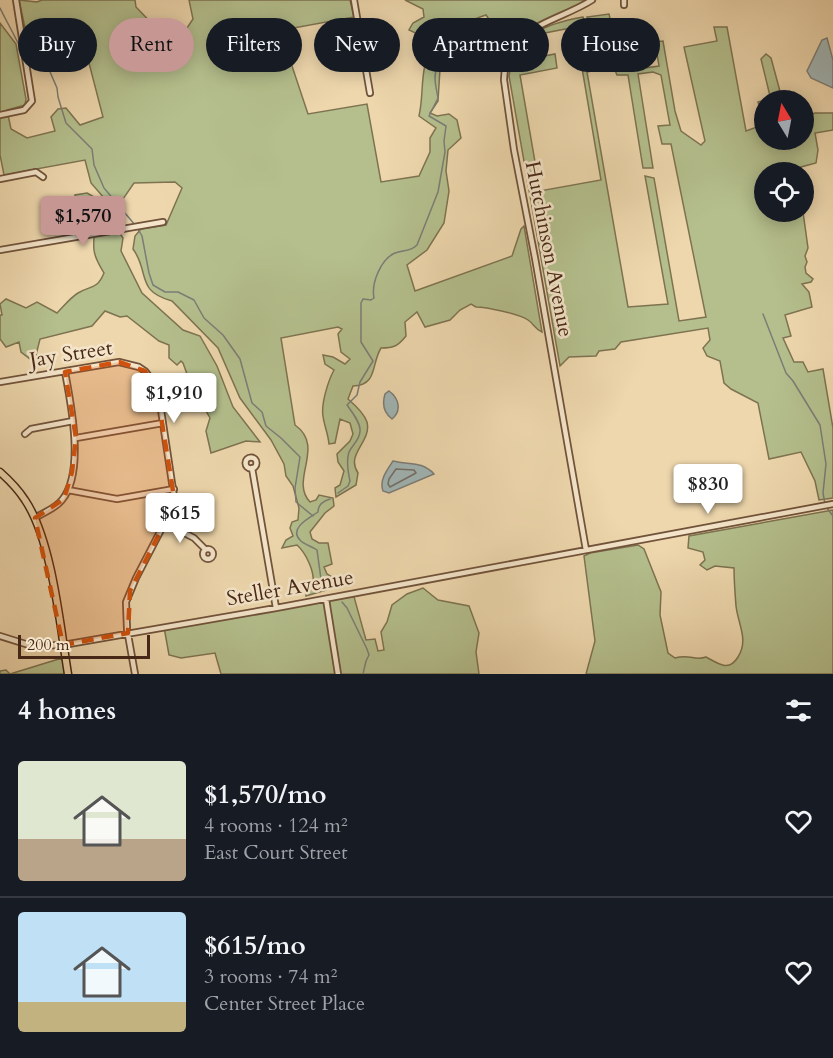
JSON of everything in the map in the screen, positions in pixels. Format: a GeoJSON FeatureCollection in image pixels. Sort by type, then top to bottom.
{"type":"FeatureCollection","features":[{"type":"Feature","properties":{"kind":"main road"},"geometry":{"type":"LineString","coordinates":[[0,472],[25,500],[35,518],[46,552],[68,674]]}},
{"type":"Feature","properties":{"kind":"street"},"geometry":{"type":"LineString","coordinates":[[0,115],[20,112],[28,108],[32,101],[15,0]]}},
{"type":"Feature","properties":{"kind":"street"},"geometry":{"type":"LineString","coordinates":[[354,0],[370,93]]}},
{"type":"Feature","properties":{"kind":"street","name":"Hutchinson Avenue"},"geometry":{"type":"LineString","coordinates":[[586,550],[514,150],[504,68],[513,48],[529,31],[592,0]]}},
{"type":"Feature","properties":{"kind":"street"},"geometry":{"type":"LineString","coordinates":[[0,178],[36,172],[43,177]]}},
{"type":"Feature","properties":{"kind":"street"},"geometry":{"type":"LineString","coordinates":[[0,250],[163,222]]}},
{"type":"Feature","properties":{"kind":"street","name":"Jay Street"},"geometry":{"type":"LineString","coordinates":[[0,382],[119,362],[130,364],[145,371],[151,378],[157,392],[163,423]]}},
{"type":"Feature","properties":{"kind":"street"},"geometry":{"type":"LineString","coordinates":[[35,518],[57,506],[68,490],[76,438],[65,372]]}},
{"type":"Feature","properties":{"kind":"street"},"geometry":{"type":"LineString","coordinates":[[25,434],[39,427],[73,421]]}},
{"type":"Feature","properties":{"kind":"street"},"geometry":{"type":"LineString","coordinates":[[76,438],[163,423],[175,503],[135,578],[126,602],[128,633],[135,674]]}},
{"type":"Feature","properties":{"kind":"street"},"geometry":{"type":"LineString","coordinates":[[252,468],[276,608]]}},
{"type":"Feature","properties":{"kind":"street"},"geometry":{"type":"LineString","coordinates":[[68,490],[117,499],[174,489]]}},
{"type":"Feature","properties":{"kind":"street","name":"Steller Avenue"},"geometry":{"type":"LineString","coordinates":[[0,636],[32,646],[63,645],[326,599],[833,504]]}},
{"type":"Feature","properties":{"kind":"street"},"geometry":{"type":"LineString","coordinates":[[165,523],[194,538],[205,549]]}},
{"type":"Feature","properties":{"kind":"street"},"geometry":{"type":"LineString","coordinates":[[326,599],[338,674]]}},
{"type":"Feature","properties":{"kind":"highlighted area"},"geometry":{"type":"Polygon","coordinates":[[[119,362],[145,371],[157,392],[175,503],[130,591],[128,633],[63,645],[35,518],[64,499],[72,472],[76,438],[65,372],[119,362]]]}},
{"type":"Feature","properties":{"kind":"green space"},"geometry":{"type":"Polygon","coordinates":[[[19,0],[37,2],[42,0],[135,0],[136,7],[147,18],[109,18],[109,72],[194,72],[194,18],[189,0],[350,0],[354,17],[314,18],[314,24],[302,26],[302,18],[206,18],[206,72],[294,72],[308,114],[367,104],[381,182],[419,176],[430,152],[430,138],[436,128],[419,116],[424,72],[440,72],[438,101],[430,113],[437,116],[449,114],[457,120],[461,138],[448,150],[446,171],[449,191],[444,223],[427,250],[407,265],[415,291],[512,256],[524,226],[542,332],[524,318],[471,304],[460,310],[450,320],[425,327],[417,312],[405,322],[406,336],[401,342],[393,347],[381,348],[373,373],[367,382],[353,386],[348,399],[364,415],[368,429],[356,454],[355,466],[358,473],[356,485],[336,497],[335,488],[340,485],[344,471],[338,462],[337,454],[350,441],[353,434],[350,423],[340,419],[335,443],[329,444],[323,405],[327,386],[334,370],[325,364],[323,355],[333,357],[345,364],[350,359],[341,352],[338,334],[342,329],[338,327],[281,338],[295,425],[304,434],[307,443],[308,453],[303,484],[305,493],[310,502],[316,500],[319,495],[333,498],[334,506],[325,513],[310,532],[312,539],[319,543],[328,543],[332,564],[324,567],[327,574],[337,580],[326,590],[306,596],[306,589],[313,584],[307,558],[297,545],[282,548],[286,540],[293,536],[290,528],[292,522],[298,520],[299,508],[293,486],[286,476],[284,464],[271,440],[240,398],[218,348],[172,301],[153,292],[145,280],[133,249],[135,236],[141,229],[166,225],[182,188],[175,182],[134,183],[121,202],[111,206],[91,183],[85,160],[4,175],[0,155],[0,23],[16,44],[18,72],[21,72],[26,99],[25,105],[7,110],[11,129],[27,138],[55,131],[51,117],[58,109],[66,108],[80,125],[103,117],[91,72],[97,72],[97,18],[23,18],[19,0]]]}},
{"type":"Feature","properties":{"kind":"green space"},"geometry":{"type":"Polygon","coordinates":[[[405,0],[592,0],[549,20],[549,18],[488,18],[486,15],[476,18],[422,18],[423,9],[405,0]]]}},
{"type":"Feature","properties":{"kind":"green space"},"geometry":{"type":"Polygon","coordinates":[[[609,14],[610,18],[588,18],[609,14]]]}},
{"type":"Feature","properties":{"kind":"green space"},"geometry":{"type":"Polygon","coordinates":[[[561,22],[561,30],[549,32],[549,26],[561,22]]]}},
{"type":"Feature","properties":{"kind":"green space"},"geometry":{"type":"Polygon","coordinates":[[[714,27],[727,27],[746,131],[754,128],[754,150],[814,150],[814,113],[833,113],[833,130],[815,133],[818,150],[816,163],[754,162],[754,222],[804,222],[808,248],[805,267],[806,273],[813,279],[811,282],[802,284],[809,292],[812,307],[785,315],[791,336],[783,338],[794,362],[803,362],[808,372],[823,369],[833,428],[833,498],[819,500],[815,481],[801,452],[769,459],[758,403],[724,383],[720,361],[707,356],[703,348],[710,340],[708,328],[621,342],[615,349],[599,351],[596,356],[569,357],[560,366],[510,72],[536,72],[520,75],[540,191],[601,180],[583,72],[587,72],[628,307],[668,304],[645,176],[654,178],[679,321],[706,317],[671,144],[662,144],[658,126],[670,125],[661,75],[653,72],[660,72],[660,41],[663,41],[675,111],[681,131],[701,145],[705,141],[684,47],[717,41],[714,27]]]}},
{"type":"Feature","properties":{"kind":"green space"},"geometry":{"type":"Polygon","coordinates":[[[555,54],[557,68],[549,70],[549,55],[555,54]]]}},
{"type":"Feature","properties":{"kind":"green space"},"geometry":{"type":"Polygon","coordinates":[[[766,54],[771,58],[780,90],[769,90],[761,59],[766,54]]]}},
{"type":"Feature","properties":{"kind":"green space"},"geometry":{"type":"Polygon","coordinates":[[[616,72],[653,72],[638,74],[653,168],[643,168],[628,75],[617,75],[616,72]]]}},
{"type":"Feature","properties":{"kind":"green space"},"geometry":{"type":"Polygon","coordinates":[[[87,193],[96,198],[123,238],[121,251],[142,293],[183,330],[200,336],[217,366],[233,407],[260,442],[246,441],[211,453],[206,431],[210,418],[206,411],[200,410],[183,363],[181,361],[177,365],[169,358],[169,345],[159,341],[127,316],[120,317],[105,311],[92,326],[40,339],[35,359],[30,359],[21,352],[19,342],[6,347],[0,339],[0,315],[2,315],[0,304],[6,299],[26,308],[37,302],[57,313],[75,295],[96,285],[104,273],[95,253],[93,231],[84,228],[84,218],[74,205],[75,195],[87,193]]]}},
{"type":"Feature","properties":{"kind":"green space"},"geometry":{"type":"Polygon","coordinates":[[[833,510],[833,674],[586,674],[595,641],[584,556],[638,545],[644,549],[661,592],[660,615],[668,653],[675,658],[706,657],[719,664],[727,665],[735,662],[743,644],[736,606],[734,568],[715,566],[707,570],[700,565],[705,560],[703,552],[688,548],[689,536],[833,510]]]}},
{"type":"Feature","properties":{"kind":"green space"},"geometry":{"type":"Polygon","coordinates":[[[423,588],[438,600],[469,606],[479,633],[476,652],[479,674],[221,674],[215,653],[181,658],[169,655],[164,627],[353,593],[366,640],[375,639],[378,651],[384,650],[381,632],[392,605],[407,594],[423,588]]]}},
{"type":"Feature","properties":{"kind":"green space"},"geometry":{"type":"Polygon","coordinates":[[[62,658],[65,674],[10,674],[62,658]]]}},
{"type":"Feature","properties":{"kind":"green space"},"geometry":{"type":"Polygon","coordinates":[[[6,670],[10,674],[0,674],[0,671],[6,670]]]}},
{"type":"Feature","properties":{"kind":"water"},"geometry":{"type":"Polygon","coordinates":[[[827,38],[833,60],[833,88],[811,78],[807,71],[822,40],[827,38]]]}},
{"type":"Feature","properties":{"kind":"water"},"geometry":{"type":"Polygon","coordinates":[[[389,391],[395,397],[398,405],[397,412],[392,419],[385,411],[384,405],[385,394],[389,391]]]}},
{"type":"Feature","properties":{"kind":"water"},"geometry":{"type":"Polygon","coordinates":[[[393,461],[420,465],[434,474],[389,493],[383,491],[382,483],[393,461]]]}},
{"type":"Feature","properties":{"kind":"waterway"},"geometry":{"type":"LineString","coordinates":[[0,8],[18,43]]}},
{"type":"Feature","properties":{"kind":"waterway"},"geometry":{"type":"LineString","coordinates":[[50,72],[57,88],[66,123],[92,149],[94,165],[104,188],[135,225]]}},
{"type":"Feature","properties":{"kind":"waterway"},"geometry":{"type":"LineString","coordinates":[[338,493],[348,486],[350,481],[348,455],[360,431],[358,421],[347,405],[357,395],[360,382],[373,361],[361,342],[361,303],[363,299],[374,298],[374,285],[385,260],[395,253],[409,250],[417,245],[438,192],[445,152],[446,126],[429,116],[438,98],[436,72]]}},
{"type":"Feature","properties":{"kind":"waterway"},"geometry":{"type":"LineString","coordinates":[[138,229],[142,236],[153,285],[165,292],[178,292],[194,300],[204,318],[223,335],[240,359],[252,403],[262,412],[266,426],[300,457],[295,488],[296,502],[313,516]]}},
{"type":"Feature","properties":{"kind":"waterway"},"geometry":{"type":"LineString","coordinates":[[763,314],[786,373],[820,425],[826,464],[823,493],[825,504]]}},
{"type":"Feature","properties":{"kind":"waterway"},"geometry":{"type":"LineString","coordinates":[[327,588],[321,579],[317,550],[302,542],[297,536],[297,531],[302,523],[318,512],[321,504],[330,499]]}},
{"type":"Feature","properties":{"kind":"waterway"},"geometry":{"type":"LineString","coordinates":[[827,508],[833,516]]}},
{"type":"Feature","properties":{"kind":"waterway"},"geometry":{"type":"LineString","coordinates":[[342,602],[369,655],[363,674]]}}]}
